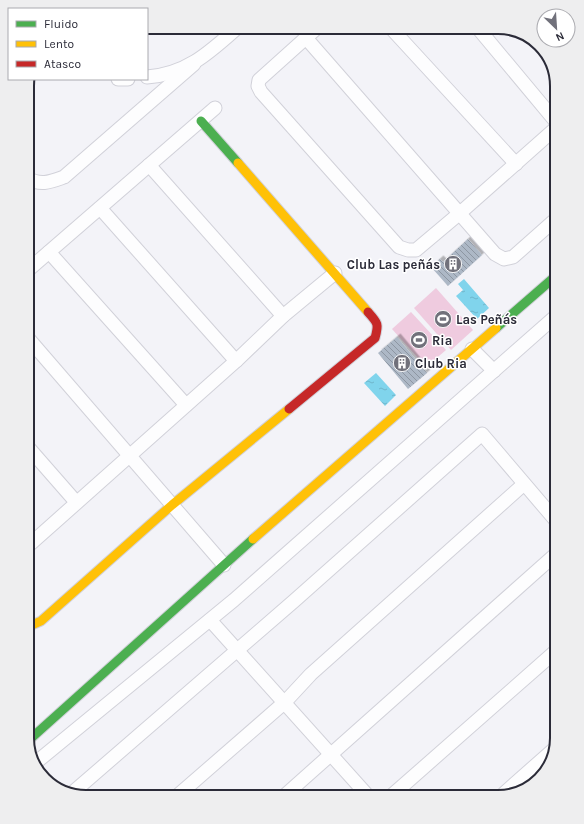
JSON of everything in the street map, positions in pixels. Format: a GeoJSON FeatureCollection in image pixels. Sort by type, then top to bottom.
{"type":"FeatureCollection","features":[{"type":"Feature","properties":{"kind":"street"},"geometry":{"type":"LineString","coordinates":[[34,182],[47,184],[64,177],[230,34]]}},
{"type":"Feature","properties":{"kind":"street"},"geometry":{"type":"LineString","coordinates":[[310,34],[259,80],[258,86],[266,97],[400,247],[408,250],[416,250],[550,133]]}},
{"type":"Feature","properties":{"kind":"street"},"geometry":{"type":"LineString","coordinates":[[396,34],[516,164]]}},
{"type":"Feature","properties":{"kind":"street"},"geometry":{"type":"LineString","coordinates":[[483,34],[550,115]]}},
{"type":"Feature","properties":{"kind":"street"},"geometry":{"type":"LineString","coordinates":[[306,38],[495,254],[504,259],[513,257],[550,224]]}},
{"type":"Feature","properties":{"kind":"street"},"geometry":{"type":"LineString","coordinates":[[148,77],[157,77],[194,64]]}},
{"type":"Feature","properties":{"kind":"street"},"geometry":{"type":"LineString","coordinates":[[34,265],[215,108]]}},
{"type":"Feature","properties":{"kind":"street"},"geometry":{"type":"LineString","coordinates":[[34,624],[41,621],[172,505],[376,338],[378,327],[376,321],[201,121]]}},
{"type":"Feature","properties":{"kind":"street"},"geometry":{"type":"LineString","coordinates":[[149,165],[283,316]]}},
{"type":"Feature","properties":{"kind":"street"},"geometry":{"type":"LineString","coordinates":[[100,208],[236,361]]}},
{"type":"Feature","properties":{"kind":"street"},"geometry":{"type":"LineString","coordinates":[[49,252],[186,404]]}},
{"type":"Feature","properties":{"kind":"street"},"geometry":{"type":"LineString","coordinates":[[34,540],[129,454],[236,361],[283,316],[335,273]]}},
{"type":"Feature","properties":{"kind":"street"},"geometry":{"type":"LineString","coordinates":[[34,736],[224,565],[550,281]]}},
{"type":"Feature","properties":{"kind":"street"},"geometry":{"type":"LineString","coordinates":[[39,760],[210,620],[550,321]]}},
{"type":"Feature","properties":{"kind":"street"},"geometry":{"type":"LineString","coordinates":[[34,345],[224,565]]}},
{"type":"Feature","properties":{"kind":"street"},"geometry":{"type":"LineString","coordinates":[[472,350],[494,371]]}},
{"type":"Feature","properties":{"kind":"street"},"geometry":{"type":"LineString","coordinates":[[77,789],[238,650],[482,434],[550,514]]}},
{"type":"Feature","properties":{"kind":"street"},"geometry":{"type":"LineString","coordinates":[[34,454],[76,502]]}},
{"type":"Feature","properties":{"kind":"street"},"geometry":{"type":"LineString","coordinates":[[184,790],[285,702],[311,674],[524,484]]}},
{"type":"Feature","properties":{"kind":"street"},"geometry":{"type":"LineString","coordinates":[[291,790],[550,559]]}},
{"type":"Feature","properties":{"kind":"street"},"geometry":{"type":"LineString","coordinates":[[210,620],[363,790]]}},
{"type":"Feature","properties":{"kind":"street"},"geometry":{"type":"LineString","coordinates":[[398,790],[550,656]]}},
{"type":"Feature","properties":{"kind":"street"},"geometry":{"type":"LineString","coordinates":[[509,789],[547,755]]}},
{"type":"Feature","properties":{"kind":"shaded area","name":"Las Peñás"},"geometry":{"type":"Polygon","coordinates":[[[436,288],[473,330],[451,350],[414,308],[436,288]]]}},
{"type":"Feature","properties":{"kind":"shaded area","name":"Ria"},"geometry":{"type":"Polygon","coordinates":[[[411,312],[446,350],[426,367],[392,329],[411,312]]]}},
{"type":"Feature","properties":{"kind":"water"},"geometry":{"type":"Polygon","coordinates":[[[464,279],[489,308],[477,319],[456,296],[463,290],[458,284],[464,279]]]}},
{"type":"Feature","properties":{"kind":"water"},"geometry":{"type":"Polygon","coordinates":[[[376,373],[396,395],[385,406],[364,383],[376,373]]]}},
{"type":"Feature","properties":{"kind":"building","name":"Club Las peñás"},"geometry":{"type":"Polygon","coordinates":[[[468,239],[482,255],[448,286],[431,267],[440,259],[443,262],[468,239]]]}},
{"type":"Feature","properties":{"kind":"building","name":"Club Ria"},"geometry":{"type":"Polygon","coordinates":[[[397,337],[427,373],[408,389],[378,353],[397,337]]]}},
{"type":"Feature","properties":{"kind":"traffic: fast"},"geometry":{"type":"LineString","coordinates":[[201,121],[238,163]]}},
{"type":"Feature","properties":{"kind":"traffic: fast"},"geometry":{"type":"LineString","coordinates":[[496,328],[550,281]]}},
{"type":"Feature","properties":{"kind":"traffic: fast"},"geometry":{"type":"LineString","coordinates":[[34,736],[253,539]]}},
{"type":"Feature","properties":{"kind":"traffic: slow"},"geometry":{"type":"LineString","coordinates":[[238,163],[368,312]]}},
{"type":"Feature","properties":{"kind":"traffic: slow"},"geometry":{"type":"LineString","coordinates":[[253,539],[496,328]]}},
{"type":"Feature","properties":{"kind":"traffic: slow"},"geometry":{"type":"LineString","coordinates":[[34,624],[41,621],[172,505],[289,409]]}},
{"type":"Feature","properties":{"kind":"traffic: jam"},"geometry":{"type":"LineString","coordinates":[[289,409],[375,338],[377,324],[368,312]]}},
{"type":"Feature","properties":{"kind":"place","name":"Club Las peñás"},"geometry":{"type":"Point","coordinates":[453,264]}},
{"type":"Feature","properties":{"kind":"place","name":"Las Peñás"},"geometry":{"type":"Point","coordinates":[443,319]}},
{"type":"Feature","properties":{"kind":"place","name":"Ria"},"geometry":{"type":"Point","coordinates":[419,340]}},
{"type":"Feature","properties":{"kind":"place","name":"Club Ria"},"geometry":{"type":"Point","coordinates":[402,363]}}]}
